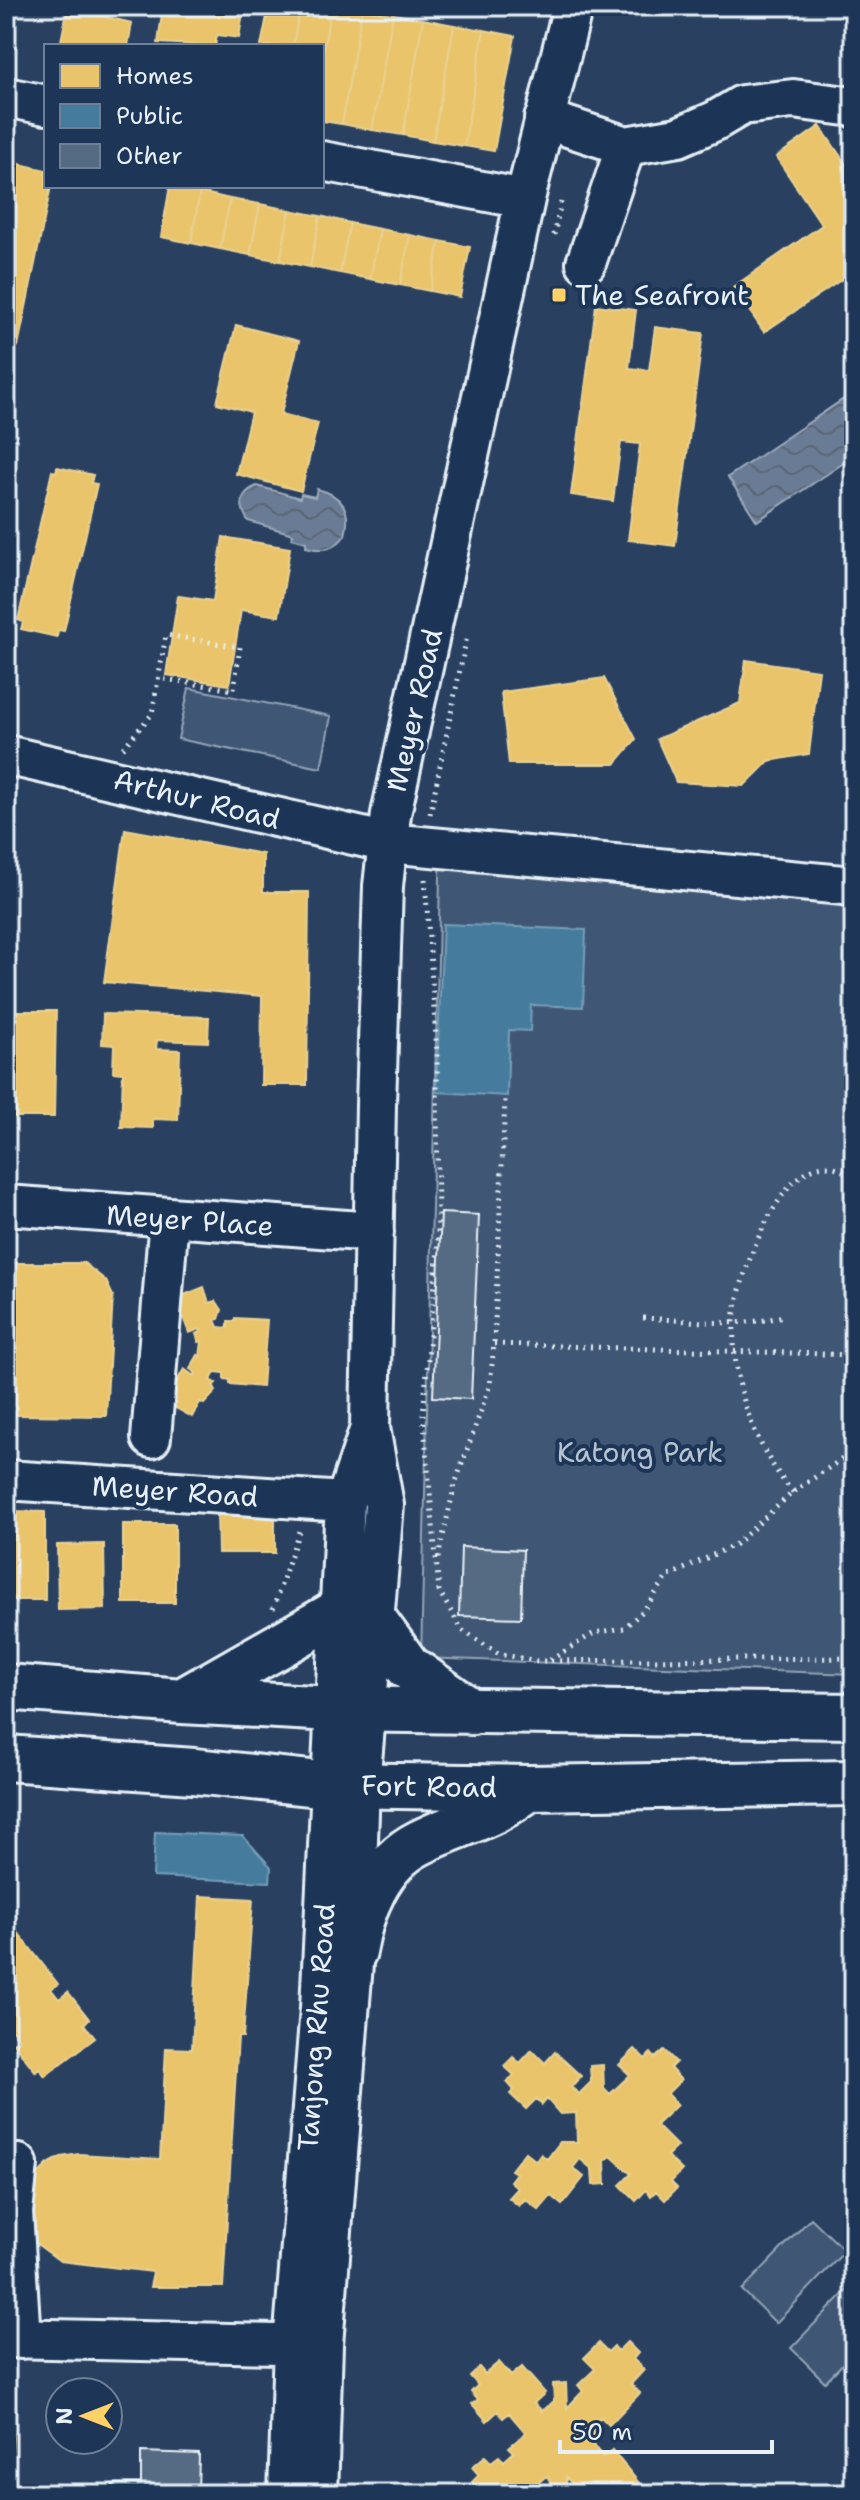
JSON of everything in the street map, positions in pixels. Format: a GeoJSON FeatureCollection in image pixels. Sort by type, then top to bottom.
{"type":"FeatureCollection","features":[{"type":"Feature","properties":{"kind":"main road"},"geometry":{"type":"LineString","coordinates":[[182,1701],[356,1616],[408,1667],[472,1712]]}},
{"type":"Feature","properties":{"kind":"main road"},"geometry":{"type":"LineString","coordinates":[[6,1687],[182,1701],[350,1709],[854,1716]]}},
{"type":"Feature","properties":{"kind":"main road","name":"Fort Road"},"geometry":{"type":"LineString","coordinates":[[6,1758],[345,1785],[529,1788],[854,1783]]}},
{"type":"Feature","properties":{"kind":"main road"},"geometry":{"type":"LineString","coordinates":[[354,1951],[359,1922],[378,1882],[396,1859],[415,1844],[490,1815],[529,1788]]}},
{"type":"Feature","properties":{"kind":"street","name":"Meyer Road"},"geometry":{"type":"LineString","coordinates":[[350,1709],[356,1616],[384,1505],[370,1428],[383,901],[405,845],[391,814],[525,199],[573,6]]}},
{"type":"Feature","properties":{"kind":"street"},"geometry":{"type":"LineString","coordinates":[[6,97],[44,105]]}},
{"type":"Feature","properties":{"kind":"street"},"geometry":{"type":"LineString","coordinates":[[544,119],[626,146],[678,137],[742,105],[793,99],[854,107]]}},
{"type":"Feature","properties":{"kind":"street"},"geometry":{"type":"LineString","coordinates":[[586,263],[626,146]]}},
{"type":"Feature","properties":{"kind":"street"},"geometry":{"type":"LineString","coordinates":[[324,161],[525,199]]}},
{"type":"Feature","properties":{"kind":"street","name":"Arthur Road"},"geometry":{"type":"LineString","coordinates":[[6,755],[405,845],[854,886]]}},
{"type":"Feature","properties":{"kind":"street","name":"Meyer Place"},"geometry":{"type":"LineString","coordinates":[[6,1205],[374,1232]]}},
{"type":"Feature","properties":{"kind":"street"},"geometry":{"type":"LineString","coordinates":[[151,1438],[169,1218]]}},
{"type":"Feature","properties":{"kind":"street","name":"Meyer Road"},"geometry":{"type":"LineString","coordinates":[[356,1616],[327,1501],[370,1428]]}},
{"type":"Feature","properties":{"kind":"street","name":"Meyer Road"},"geometry":{"type":"LineString","coordinates":[[6,1480],[327,1501]]}},
{"type":"Feature","properties":{"kind":"street","name":"Tanjong Rhu Road"},"geometry":{"type":"LineString","coordinates":[[318,2494],[308,2345],[320,2008],[345,1785],[350,1709]]}},
{"type":"Feature","properties":{"kind":"street","name":"Tanjong Rhu Road"},"geometry":{"type":"LineString","coordinates":[[288,2494],[354,1951],[345,1785]]}},
{"type":"Feature","properties":{"kind":"street"},"geometry":{"type":"LineString","coordinates":[[18,2164],[13,2212],[14,2338],[308,2345]]}},
{"type":"Feature","properties":{"kind":"path"},"geometry":{"type":"LineString","coordinates":[[554,237],[563,191]]}},
{"type":"Feature","properties":{"kind":"path"},"geometry":{"type":"LineString","coordinates":[[467,632],[405,845],[437,1053],[438,1248],[423,1414],[439,1591],[462,1630],[499,1654],[549,1661],[854,1658]]}},
{"type":"Feature","properties":{"kind":"path"},"geometry":{"type":"LineString","coordinates":[[120,750],[152,714],[158,678],[166,635],[240,647],[234,690],[158,678]]}},
{"type":"Feature","properties":{"kind":"path"},"geometry":{"type":"LineString","coordinates":[[436,1567],[455,1484],[490,1385],[505,1100]]}},
{"type":"Feature","properties":{"kind":"path"},"geometry":{"type":"LineString","coordinates":[[793,1492],[774,1471],[754,1429],[742,1392],[734,1322],[737,1298],[748,1263],[778,1201],[795,1180],[824,1167],[839,1170],[854,1179]]}},
{"type":"Feature","properties":{"kind":"path"},"geometry":{"type":"LineString","coordinates":[[643,1318],[734,1322],[765,1321],[786,1315]]}},
{"type":"Feature","properties":{"kind":"path"},"geometry":{"type":"LineString","coordinates":[[494,1344],[854,1355]]}},
{"type":"Feature","properties":{"kind":"path"},"geometry":{"type":"LineString","coordinates":[[549,1661],[594,1633],[624,1628],[644,1610],[667,1577],[736,1544],[793,1492],[854,1451]]}},
{"type":"Feature","properties":{"kind":"path"},"geometry":{"type":"LineString","coordinates":[[271,1614],[327,1501]]}},
{"type":"Feature","properties":{"kind":"green space"},"geometry":{"type":"Polygon","coordinates":[[[189,688],[331,716],[321,768],[178,739],[189,688]]]}},
{"type":"Feature","properties":{"kind":"green space","name":"Katong Park"},"geometry":{"type":"Polygon","coordinates":[[[441,836],[854,867],[854,1674],[421,1658],[441,836]]]}},
{"type":"Feature","properties":{"kind":"green space"},"geometry":{"type":"Polygon","coordinates":[[[811,2218],[845,2251],[776,2323],[742,2290],[811,2218]]]}},
{"type":"Feature","properties":{"kind":"green space"},"geometry":{"type":"Polygon","coordinates":[[[854,2283],[854,2352],[825,2382],[791,2348],[854,2283]]]}},
{"type":"Feature","properties":{"kind":"water"},"geometry":{"type":"Polygon","coordinates":[[[854,392],[854,456],[757,521],[728,477],[854,392]]]}},
{"type":"Feature","properties":{"kind":"water"},"geometry":{"type":"Polygon","coordinates":[[[257,486],[300,498],[301,494],[315,497],[317,489],[333,495],[346,511],[345,535],[333,546],[312,548],[306,547],[306,542],[292,538],[293,534],[248,521],[242,500],[247,492],[257,486]]]}},
{"type":"Feature","properties":{"kind":"building: Homes"},"geometry":{"type":"Polygon","coordinates":[[[68,6],[100,6],[98,15],[132,23],[128,44],[60,44],[68,6]]]}},
{"type":"Feature","properties":{"kind":"building: Homes"},"geometry":{"type":"Polygon","coordinates":[[[163,6],[244,6],[239,38],[217,35],[215,44],[158,43],[163,6]]]}},
{"type":"Feature","properties":{"kind":"building: Homes"},"geometry":{"type":"Polygon","coordinates":[[[269,6],[300,6],[293,44],[261,44],[269,6]]]}},
{"type":"Feature","properties":{"kind":"building: Homes"},"geometry":{"type":"Polygon","coordinates":[[[300,6],[331,6],[324,47],[324,44],[293,44],[300,6]]]}},
{"type":"Feature","properties":{"kind":"building: Homes"},"geometry":{"type":"Polygon","coordinates":[[[331,6],[362,9],[342,124],[324,121],[324,47],[331,6]]]}},
{"type":"Feature","properties":{"kind":"building: Homes"},"geometry":{"type":"Polygon","coordinates":[[[362,9],[393,14],[372,130],[342,124],[362,9]]]}},
{"type":"Feature","properties":{"kind":"building: Homes"},"geometry":{"type":"Polygon","coordinates":[[[393,14],[423,19],[403,135],[372,130],[393,14]]]}},
{"type":"Feature","properties":{"kind":"building: Homes"},"geometry":{"type":"Polygon","coordinates":[[[423,19],[454,25],[433,141],[403,135],[423,19]]]}},
{"type":"Feature","properties":{"kind":"building: Homes"},"geometry":{"type":"Polygon","coordinates":[[[454,25],[484,30],[464,146],[433,141],[454,25]]]}},
{"type":"Feature","properties":{"kind":"building: Homes"},"geometry":{"type":"Polygon","coordinates":[[[484,30],[515,36],[494,151],[464,146],[484,30]]]}},
{"type":"Feature","properties":{"kind":"building: Homes"},"geometry":{"type":"Polygon","coordinates":[[[820,126],[854,176],[854,271],[764,332],[733,287],[822,225],[776,157],[820,126]]]}},
{"type":"Feature","properties":{"kind":"building: Homes"},"geometry":{"type":"Polygon","coordinates":[[[15,163],[44,170],[44,188],[51,188],[18,346],[6,343],[6,210],[15,163]]]}},
{"type":"Feature","properties":{"kind":"building: Homes"},"geometry":{"type":"Polygon","coordinates":[[[170,188],[200,192],[191,243],[161,237],[170,188]]]}},
{"type":"Feature","properties":{"kind":"building: Homes"},"geometry":{"type":"Polygon","coordinates":[[[200,192],[230,199],[220,249],[191,243],[200,192]]]}},
{"type":"Feature","properties":{"kind":"building: Homes"},"geometry":{"type":"Polygon","coordinates":[[[230,199],[260,204],[250,255],[220,249],[230,199]]]}},
{"type":"Feature","properties":{"kind":"building: Homes"},"geometry":{"type":"Polygon","coordinates":[[[260,204],[290,210],[280,261],[250,255],[260,204]]]}},
{"type":"Feature","properties":{"kind":"building: Homes"},"geometry":{"type":"Polygon","coordinates":[[[290,210],[320,216],[310,267],[280,261],[290,210]]]}},
{"type":"Feature","properties":{"kind":"building: Homes"},"geometry":{"type":"Polygon","coordinates":[[[320,216],[350,223],[340,273],[310,267],[320,216]]]}},
{"type":"Feature","properties":{"kind":"building: Homes"},"geometry":{"type":"Polygon","coordinates":[[[350,223],[380,229],[370,279],[340,273],[350,223]]]}},
{"type":"Feature","properties":{"kind":"building: Homes"},"geometry":{"type":"Polygon","coordinates":[[[380,229],[410,235],[400,285],[370,279],[380,229]]]}},
{"type":"Feature","properties":{"kind":"building: Homes"},"geometry":{"type":"Polygon","coordinates":[[[410,235],[440,241],[430,291],[400,285],[410,235]]]}},
{"type":"Feature","properties":{"kind":"building: Homes"},"geometry":{"type":"Polygon","coordinates":[[[440,241],[470,247],[460,297],[430,291],[440,241]]]}},
{"type":"Feature","properties":{"kind":"building: Homes"},"geometry":{"type":"Polygon","coordinates":[[[596,305],[636,310],[629,368],[649,370],[655,327],[703,333],[675,546],[628,540],[640,444],[621,442],[613,501],[571,495],[596,305]]]}},
{"type":"Feature","properties":{"kind":"building: Homes"},"geometry":{"type":"Polygon","coordinates":[[[236,325],[299,341],[281,414],[318,423],[301,491],[236,474],[251,412],[217,403],[236,325]]]}},
{"type":"Feature","properties":{"kind":"building: Homes"},"geometry":{"type":"Polygon","coordinates":[[[57,467],[93,475],[91,483],[97,484],[64,631],[58,630],[57,637],[21,629],[23,622],[18,620],[52,471],[56,472],[57,467]]]}},
{"type":"Feature","properties":{"kind":"building: Homes"},"geometry":{"type":"Polygon","coordinates":[[[223,537],[290,548],[279,616],[241,610],[229,685],[166,675],[178,596],[213,601],[223,537]]]}},
{"type":"Feature","properties":{"kind":"building: Homes"},"geometry":{"type":"Polygon","coordinates":[[[746,660],[819,670],[809,754],[769,761],[744,786],[676,782],[657,739],[740,703],[746,660]]]}},
{"type":"Feature","properties":{"kind":"building: Homes"},"geometry":{"type":"Polygon","coordinates":[[[604,678],[636,739],[615,764],[509,764],[501,692],[604,678]]]}},
{"type":"Feature","properties":{"kind":"building: Homes"},"geometry":{"type":"Polygon","coordinates":[[[125,829],[263,854],[263,892],[309,892],[307,1085],[261,1085],[262,996],[104,982],[125,829]]]}},
{"type":"Feature","properties":{"kind":"building: Homes"},"geometry":{"type":"Polygon","coordinates":[[[6,1011],[56,1011],[54,1117],[6,1117],[6,1011]]]}},
{"type":"Feature","properties":{"kind":"building: Homes"},"geometry":{"type":"Polygon","coordinates":[[[103,1014],[209,1017],[208,1042],[157,1040],[156,1049],[180,1050],[178,1120],[153,1119],[153,1128],[121,1127],[123,1073],[113,1072],[114,1045],[102,1044],[103,1014]]]}},
{"type":"Feature","properties":{"kind":"building: Homes"},"geometry":{"type":"Polygon","coordinates":[[[15,1263],[84,1263],[106,1281],[113,1296],[106,1416],[14,1415],[15,1263]]]}},
{"type":"Feature","properties":{"kind":"building: Homes"},"geometry":{"type":"Polygon","coordinates":[[[7,1272],[7,1406],[6,1406],[7,1272]]]}},
{"type":"Feature","properties":{"kind":"building: Homes"},"geometry":{"type":"Polygon","coordinates":[[[204,1287],[209,1303],[216,1301],[222,1310],[219,1319],[215,1320],[218,1327],[228,1328],[228,1321],[235,1321],[235,1318],[267,1320],[262,1387],[230,1384],[230,1380],[224,1379],[224,1373],[215,1372],[211,1380],[216,1383],[213,1386],[216,1391],[204,1404],[200,1402],[192,1417],[165,1402],[184,1369],[194,1376],[196,1373],[190,1369],[198,1355],[200,1357],[202,1341],[199,1342],[196,1334],[201,1332],[200,1329],[189,1333],[176,1298],[204,1287]]]}},
{"type":"Feature","properties":{"kind":"building: Homes"},"geometry":{"type":"Polygon","coordinates":[[[6,1485],[15,1485],[15,1511],[45,1512],[45,1600],[6,1600],[6,1485]]]}},
{"type":"Feature","properties":{"kind":"building: Homes"},"geometry":{"type":"Polygon","coordinates":[[[217,1512],[275,1512],[275,1553],[218,1553],[217,1512]]]}},
{"type":"Feature","properties":{"kind":"building: Homes"},"geometry":{"type":"Polygon","coordinates":[[[123,1524],[175,1524],[175,1603],[123,1603],[123,1524]]]}},
{"type":"Feature","properties":{"kind":"building: Homes"},"geometry":{"type":"Polygon","coordinates":[[[104,1544],[105,1609],[58,1610],[57,1545],[104,1544]]]}},
{"type":"Feature","properties":{"kind":"building: Homes"},"geometry":{"type":"Polygon","coordinates":[[[200,1896],[253,1899],[243,2037],[238,2037],[223,2287],[150,2287],[153,2272],[60,2261],[37,2244],[26,2223],[34,2178],[48,2164],[61,2157],[79,2154],[160,2159],[166,2048],[192,2049],[200,1896]]]}},
{"type":"Feature","properties":{"kind":"building: Homes"},"geometry":{"type":"Polygon","coordinates":[[[6,1904],[16,1917],[10,1922],[58,1984],[51,1989],[59,1999],[68,1992],[89,2019],[84,2024],[95,2038],[45,2076],[39,2068],[36,2072],[13,2043],[19,2039],[11,2029],[6,2031],[6,1904]]]}},
{"type":"Feature","properties":{"kind":"building: Homes"},"geometry":{"type":"Polygon","coordinates":[[[635,2049],[645,2059],[651,2053],[655,2058],[664,2050],[676,2062],[670,2068],[681,2080],[667,2094],[677,2105],[656,2125],[677,2146],[667,2156],[682,2170],[671,2182],[677,2188],[665,2200],[656,2191],[651,2196],[646,2190],[636,2201],[620,2185],[631,2174],[611,2156],[605,2161],[606,2184],[593,2185],[592,2169],[580,2159],[573,2168],[584,2177],[562,2205],[551,2196],[539,2210],[525,2199],[519,2206],[509,2198],[518,2188],[510,2181],[516,2173],[511,2170],[525,2152],[536,2161],[541,2154],[547,2159],[560,2142],[577,2142],[576,2113],[560,2114],[547,2099],[542,2105],[536,2099],[526,2109],[510,2094],[514,2090],[507,2082],[514,2075],[504,2066],[513,2057],[520,2063],[532,2050],[545,2063],[555,2052],[581,2076],[571,2087],[579,2094],[591,2082],[590,2066],[603,2065],[604,2088],[610,2094],[630,2075],[619,2065],[635,2049]]]}},
{"type":"Feature","properties":{"kind":"building: Homes"},"geometry":{"type":"Polygon","coordinates":[[[627,2342],[638,2353],[633,2359],[644,2370],[631,2384],[640,2393],[609,2425],[601,2417],[593,2424],[593,2445],[603,2457],[612,2450],[639,2483],[632,2490],[635,2494],[581,2494],[566,2477],[566,2494],[554,2494],[553,2485],[546,2476],[526,2494],[469,2494],[477,2487],[472,2482],[479,2475],[472,2467],[485,2456],[491,2462],[499,2456],[504,2461],[514,2452],[509,2447],[526,2433],[509,2413],[503,2418],[498,2411],[487,2421],[472,2404],[478,2400],[471,2392],[478,2385],[470,2376],[479,2367],[485,2374],[499,2362],[511,2376],[522,2367],[545,2393],[534,2403],[542,2411],[554,2401],[553,2384],[566,2383],[567,2408],[583,2391],[578,2385],[595,2369],[584,2358],[599,2343],[608,2352],[614,2346],[618,2351],[627,2342]]]}},
{"type":"Feature","properties":{"kind":"building: Homes"},"geometry":{"type":"Polygon","coordinates":[[[6,2433],[13,2433],[10,2477],[6,2478],[6,2433]]]}},
{"type":"Feature","properties":{"kind":"building: Public"},"geometry":{"type":"Polygon","coordinates":[[[443,924],[586,930],[583,1007],[531,1005],[530,1031],[509,1030],[507,1096],[436,1092],[443,924]]]}},
{"type":"Feature","properties":{"kind":"building: Public"},"geometry":{"type":"Polygon","coordinates":[[[155,1832],[243,1836],[271,1867],[270,1882],[153,1877],[155,1832]]]}},
{"type":"Feature","properties":{"kind":"building: Other"},"geometry":{"type":"Polygon","coordinates":[[[441,1213],[479,1215],[471,1399],[433,1397],[441,1213]]]}},
{"type":"Feature","properties":{"kind":"building: Other"},"geometry":{"type":"Polygon","coordinates":[[[461,1547],[523,1550],[521,1618],[459,1616],[461,1547]]]}},
{"type":"Feature","properties":{"kind":"building: Other"},"geometry":{"type":"Polygon","coordinates":[[[141,2452],[199,2454],[198,2494],[113,2494],[113,2484],[141,2484],[141,2452]]]}},
{"type":"Feature","properties":{"kind":"place","name":"The Seafront"},"geometry":{"type":"Point","coordinates":[559,295]}}]}
